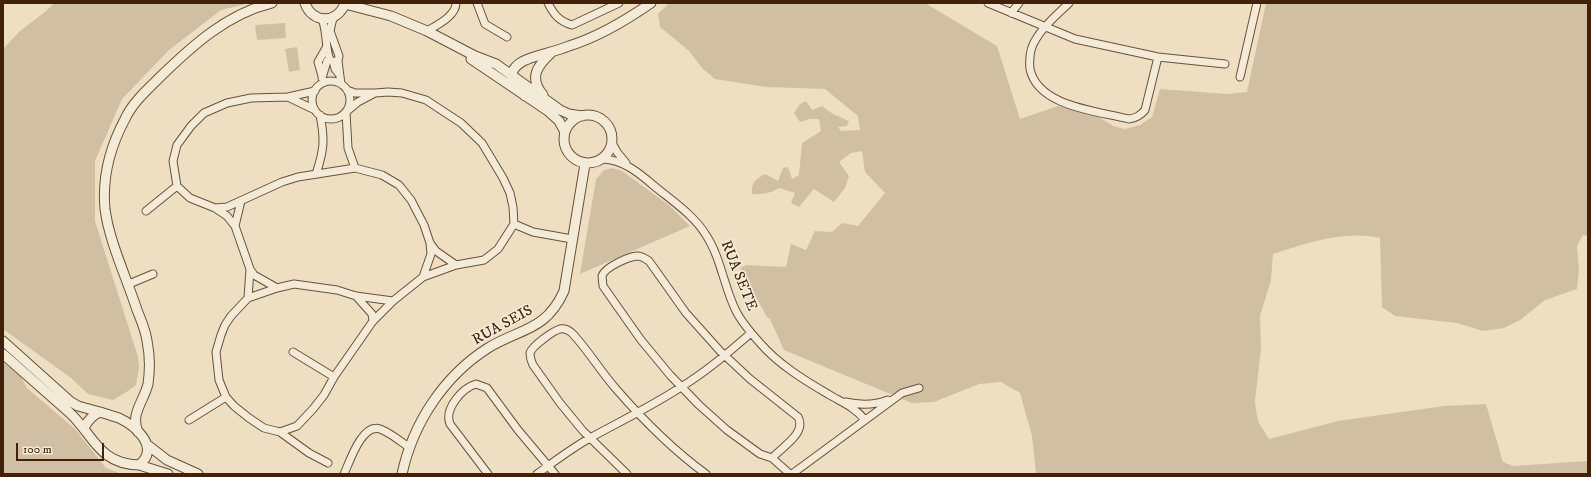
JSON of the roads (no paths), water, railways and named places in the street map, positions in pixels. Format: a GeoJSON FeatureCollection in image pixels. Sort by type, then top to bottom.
{"type":"FeatureCollection","features":[{"type":"Feature","properties":{"kind":"street"},"geometry":{"type":"LineString","coordinates":[[138,432],[135,421],[138,407],[148,384],[150,356],[146,336],[110,232],[105,209],[105,174],[110,151],[126,117],[144,93],[197,43],[216,28],[255,7],[272,3]]}},
{"type":"Feature","properties":{"kind":"street"},"geometry":{"type":"LineString","coordinates":[[305,3],[310,13],[322,19],[333,18],[340,13],[345,3],[391,16],[427,31],[475,56],[496,64],[568,114],[596,116],[604,121],[610,128],[612,142],[610,152],[603,159],[595,163],[585,164],[576,160],[566,150],[564,141],[565,132],[573,120],[582,116]]}},
{"type":"Feature","properties":{"kind":"street"},"geometry":{"type":"LineString","coordinates":[[427,31],[452,14],[456,8],[456,3]]}},
{"type":"Feature","properties":{"kind":"street"},"geometry":{"type":"LineString","coordinates":[[477,3],[485,24],[507,37]]}},
{"type":"Feature","properties":{"kind":"street"},"geometry":{"type":"LineString","coordinates":[[548,3],[554,14],[562,21],[572,25],[619,3]]}},
{"type":"Feature","properties":{"kind":"street"},"geometry":{"type":"LineString","coordinates":[[496,64],[514,63],[569,47],[600,34],[629,18],[650,3]]}},
{"type":"Feature","properties":{"kind":"street"},"geometry":{"type":"LineString","coordinates":[[988,3],[1075,39],[1158,57],[1225,64]]}},
{"type":"Feature","properties":{"kind":"street"},"geometry":{"type":"LineString","coordinates":[[1011,13],[1019,3]]}},
{"type":"Feature","properties":{"kind":"street"},"geometry":{"type":"LineString","coordinates":[[1069,3],[1044,27],[1034,41],[1029,60],[1034,81],[1049,97],[1073,106],[1129,119],[1137,117],[1145,110],[1158,57]]}},
{"type":"Feature","properties":{"kind":"street"},"geometry":{"type":"LineString","coordinates":[[1240,77],[1258,3]]}},
{"type":"Feature","properties":{"kind":"street"},"geometry":{"type":"LineString","coordinates":[[333,18],[330,31],[339,56],[338,61],[341,84]]}},
{"type":"Feature","properties":{"kind":"street"},"geometry":{"type":"LineString","coordinates":[[322,19],[325,28],[326,48],[335,69],[339,74]]}},
{"type":"Feature","properties":{"kind":"street"},"geometry":{"type":"LineString","coordinates":[[450,43],[559,120],[565,132]]}},
{"type":"Feature","properties":{"kind":"street"},"geometry":{"type":"LineString","coordinates":[[316,174],[323,152],[324,138],[313,104],[313,97],[331,59],[334,45]]}},
{"type":"Feature","properties":{"kind":"street"},"geometry":{"type":"LineString","coordinates":[[322,80],[318,62],[326,48]]}},
{"type":"Feature","properties":{"kind":"street"},"geometry":{"type":"LineString","coordinates":[[548,101],[538,89],[536,75],[539,65],[553,51]]}},
{"type":"Feature","properties":{"kind":"street"},"geometry":{"type":"LineString","coordinates":[[524,60],[515,68],[512,74],[512,79],[517,88],[525,96]]}},
{"type":"Feature","properties":{"kind":"street"},"geometry":{"type":"LineString","coordinates":[[322,80],[341,84],[347,90],[350,101],[346,112],[348,148],[355,168]]}},
{"type":"Feature","properties":{"kind":"street"},"geometry":{"type":"LineString","coordinates":[[280,432],[297,426],[324,395],[334,377],[373,321],[393,300],[423,276],[456,265],[484,260],[498,248],[507,237],[514,224],[510,193],[503,178],[482,143],[461,123],[426,100],[402,93],[355,92],[347,90]]}},
{"type":"Feature","properties":{"kind":"street"},"geometry":{"type":"LineString","coordinates":[[277,288],[254,275],[250,269],[235,226],[227,216],[216,208],[190,198],[177,186],[173,160],[177,145],[191,126],[204,113],[226,103],[251,98],[288,97],[315,91]]}},
{"type":"Feature","properties":{"kind":"street"},"geometry":{"type":"LineString","coordinates":[[288,97],[330,119],[342,116],[358,102],[375,93]]}},
{"type":"Feature","properties":{"kind":"street","name":"RUA SETE"},"geometry":{"type":"LineString","coordinates":[[612,142],[617,152],[629,166],[676,203],[694,219],[706,234],[736,311],[751,333],[761,344],[796,373],[856,410],[865,420]]}},
{"type":"Feature","properties":{"kind":"street","name":"RUA SETE"},"geometry":{"type":"LineString","coordinates":[[603,159],[612,159],[629,166]]}},
{"type":"Feature","properties":{"kind":"street","name":"RUA SEIS"},"geometry":{"type":"LineString","coordinates":[[402,474],[417,429],[430,406],[456,373],[489,348],[511,336],[536,326],[553,310],[564,291],[585,164]]}},
{"type":"Feature","properties":{"kind":"street"},"geometry":{"type":"LineString","coordinates":[[216,208],[226,207],[282,182],[316,174],[355,168],[382,174],[399,186],[411,200],[419,214],[430,243],[431,254],[423,276]]}},
{"type":"Feature","properties":{"kind":"street"},"geometry":{"type":"LineString","coordinates":[[146,211],[177,186]]}},
{"type":"Feature","properties":{"kind":"street"},"geometry":{"type":"LineString","coordinates":[[235,226],[241,201]]}},
{"type":"Feature","properties":{"kind":"street"},"geometry":{"type":"LineString","coordinates":[[514,224],[533,232],[572,239]]}},
{"type":"Feature","properties":{"kind":"street"},"geometry":{"type":"LineString","coordinates":[[430,243],[436,251],[456,265]]}},
{"type":"Feature","properties":{"kind":"street"},"geometry":{"type":"LineString","coordinates":[[772,458],[799,432],[800,421],[796,414],[750,379],[725,355],[690,318],[649,261],[643,257],[637,256],[607,268],[602,276],[603,286],[641,340],[670,375],[699,405],[727,430],[760,454],[772,458],[791,474],[894,398],[902,393],[919,388]]}},
{"type":"Feature","properties":{"kind":"street"},"geometry":{"type":"LineString","coordinates":[[248,298],[250,269]]}},
{"type":"Feature","properties":{"kind":"street"},"geometry":{"type":"LineString","coordinates":[[128,284],[153,274]]}},
{"type":"Feature","properties":{"kind":"street"},"geometry":{"type":"LineString","coordinates":[[328,463],[309,453],[280,432],[264,428],[234,406],[226,396],[219,380],[216,352],[225,324],[248,298],[294,284],[337,290],[356,296],[393,300]]}},
{"type":"Feature","properties":{"kind":"street"},"geometry":{"type":"LineString","coordinates":[[356,296],[372,314],[373,321]]}},
{"type":"Feature","properties":{"kind":"street"},"geometry":{"type":"LineString","coordinates":[[627,474],[590,438],[556,397],[530,359],[530,353],[533,347],[558,330],[566,330],[572,333],[616,390],[679,453],[706,474]]}},
{"type":"Feature","properties":{"kind":"street"},"geometry":{"type":"LineString","coordinates":[[537,474],[590,438],[638,413],[682,387],[725,355],[751,333]]}},
{"type":"Feature","properties":{"kind":"street"},"geometry":{"type":"LineString","coordinates":[[3,341],[71,402],[78,406],[119,418],[138,432],[148,446],[167,460],[198,474]]}},
{"type":"Feature","properties":{"kind":"street"},"geometry":{"type":"LineString","coordinates":[[293,352],[334,377]]}},
{"type":"Feature","properties":{"kind":"street"},"geometry":{"type":"LineString","coordinates":[[3,354],[70,413],[84,428],[93,442],[107,455],[122,462],[139,465],[168,474]]}},
{"type":"Feature","properties":{"kind":"street"},"geometry":{"type":"LineString","coordinates":[[488,474],[450,424],[448,418],[450,410],[465,390],[476,384],[487,388],[518,430],[555,474]]}},
{"type":"Feature","properties":{"kind":"street"},"geometry":{"type":"LineString","coordinates":[[189,420],[226,396]]}},
{"type":"Feature","properties":{"kind":"street"},"geometry":{"type":"LineString","coordinates":[[841,401],[867,404],[881,403],[894,398]]}},
{"type":"Feature","properties":{"kind":"street"},"geometry":{"type":"LineString","coordinates":[[119,418],[129,415],[138,407]]}},
{"type":"Feature","properties":{"kind":"street"},"geometry":{"type":"LineString","coordinates":[[84,428],[87,421],[91,417],[100,412]]}},
{"type":"Feature","properties":{"kind":"street"},"geometry":{"type":"LineString","coordinates":[[344,474],[362,436],[371,429],[376,428],[384,431],[410,448]]}},
{"type":"Feature","properties":{"kind":"street"},"geometry":{"type":"LineString","coordinates":[[139,465],[148,456],[148,446]]}}]}
